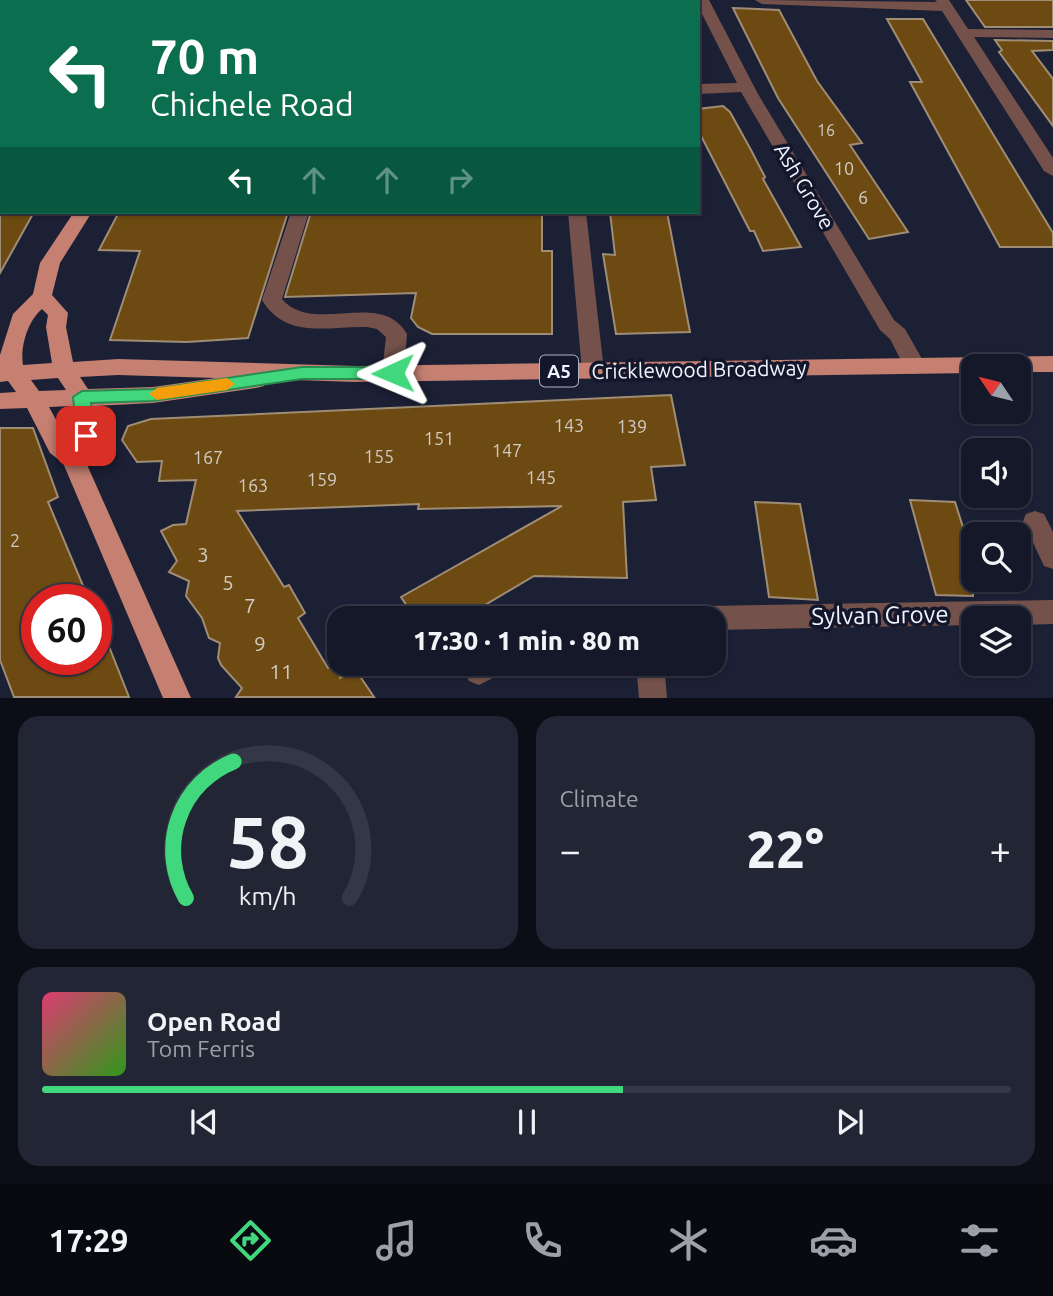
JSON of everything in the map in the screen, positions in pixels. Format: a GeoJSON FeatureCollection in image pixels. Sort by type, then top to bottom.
{"type":"FeatureCollection","features":[{"type":"Feature","properties":{"kind":"main road"},"geometry":{"type":"LineString","coordinates":[[82,214],[50,263],[42,297],[23,314],[6,374],[33,399],[58,447],[72,457],[177,698]]}},
{"type":"Feature","properties":{"kind":"main road"},"geometry":{"type":"LineString","coordinates":[[42,297],[58,313],[56,327],[64,370],[82,397],[86,436],[72,457]]}},
{"type":"Feature","properties":{"kind":"main road","name":"Cricklewood Broadway"},"geometry":{"type":"LineString","coordinates":[[6,374],[177,367],[302,373],[393,373],[1053,364]]}},
{"type":"Feature","properties":{"kind":"main road","name":"Cricklewood Broadway"},"geometry":{"type":"LineString","coordinates":[[0,401],[153,395],[302,373]]}},
{"type":"Feature","properties":{"kind":"street"},"geometry":{"type":"LineString","coordinates":[[762,0],[944,4],[1053,171]]}},
{"type":"Feature","properties":{"kind":"street","name":"Ash Grove"},"geometry":{"type":"LineString","coordinates":[[706,7],[746,87],[887,325],[898,334],[915,366]]}},
{"type":"Feature","properties":{"kind":"street"},"geometry":{"type":"LineString","coordinates":[[961,33],[1053,34]]}},
{"type":"Feature","properties":{"kind":"street"},"geometry":{"type":"LineString","coordinates":[[704,89],[746,87]]}},
{"type":"Feature","properties":{"kind":"street"},"geometry":{"type":"LineString","coordinates":[[299,214],[272,300],[279,312],[294,321],[371,320],[388,324],[397,334],[393,373]]}},
{"type":"Feature","properties":{"kind":"street"},"geometry":{"type":"LineString","coordinates":[[577,214],[593,371]]}},
{"type":"Feature","properties":{"kind":"street"},"geometry":{"type":"LineString","coordinates":[[1035,521],[1053,558]]}},
{"type":"Feature","properties":{"kind":"street","name":"Sylvan Grove"},"geometry":{"type":"LineString","coordinates":[[726,618],[1053,612]]}},
{"type":"Feature","properties":{"kind":"street"},"geometry":{"type":"LineString","coordinates":[[651,676],[653,698]]}},
{"type":"Feature","properties":{"kind":"building"},"geometry":{"type":"Polygon","coordinates":[[[966,0],[1053,0],[1053,27],[985,27],[966,0]]]}},
{"type":"Feature","properties":{"kind":"building"},"geometry":{"type":"Polygon","coordinates":[[[733,8],[779,10],[817,81],[862,143],[850,145],[908,232],[869,239],[778,98],[733,8]]]}},
{"type":"Feature","properties":{"kind":"building"},"geometry":{"type":"Polygon","coordinates":[[[887,19],[923,19],[1053,233],[1053,247],[1000,247],[910,82],[922,82],[887,19]]]}},
{"type":"Feature","properties":{"kind":"building"},"geometry":{"type":"Polygon","coordinates":[[[995,40],[1053,41],[1053,50],[1032,51],[1053,79],[1053,126],[999,52],[1002,50],[995,40]]]}},
{"type":"Feature","properties":{"kind":"building"},"geometry":{"type":"Polygon","coordinates":[[[723,106],[730,112],[801,247],[763,251],[700,134],[700,109],[723,106]]]}},
{"type":"Feature","properties":{"kind":"building"},"geometry":{"type":"Polygon","coordinates":[[[0,214],[33,214],[0,273],[0,214]]]}},
{"type":"Feature","properties":{"kind":"building"},"geometry":{"type":"Polygon","coordinates":[[[118,214],[287,214],[248,338],[187,342],[110,340],[140,251],[99,250],[118,214]]]}},
{"type":"Feature","properties":{"kind":"building"},"geometry":{"type":"Polygon","coordinates":[[[310,214],[542,214],[542,251],[552,251],[552,334],[432,334],[418,327],[411,318],[416,293],[285,297],[310,214]]]}},
{"type":"Feature","properties":{"kind":"building"},"geometry":{"type":"Polygon","coordinates":[[[610,214],[667,214],[690,332],[616,334],[603,254],[615,255],[610,214]]]}},
{"type":"Feature","properties":{"kind":"building"},"geometry":{"type":"Polygon","coordinates":[[[671,395],[685,465],[651,467],[656,500],[623,502],[627,578],[534,576],[483,606],[407,606],[401,597],[562,506],[418,509],[419,504],[237,511],[284,587],[289,585],[305,613],[298,618],[327,666],[327,676],[360,676],[374,697],[236,697],[242,688],[221,665],[218,658],[220,643],[209,638],[202,618],[186,596],[189,581],[169,572],[177,561],[161,531],[173,525],[186,524],[196,480],[159,481],[162,461],[137,462],[122,440],[128,426],[151,419],[671,395]]]}},
{"type":"Feature","properties":{"kind":"building"},"geometry":{"type":"Polygon","coordinates":[[[0,428],[33,428],[58,497],[48,502],[82,584],[21,584],[21,675],[112,675],[112,654],[129,697],[14,697],[0,660],[0,428]]]}},
{"type":"Feature","properties":{"kind":"building"},"geometry":{"type":"Polygon","coordinates":[[[910,500],[955,502],[961,522],[961,592],[973,592],[973,596],[936,595],[910,500]]]}},
{"type":"Feature","properties":{"kind":"building"},"geometry":{"type":"Polygon","coordinates":[[[755,502],[800,504],[818,600],[769,597],[755,502]]]}},
{"type":"Feature","properties":{"kind":"slow traffic"},"geometry":{"type":"LineString","coordinates":[[157,394],[227,384]]}},
{"type":"Feature","properties":{"kind":"route"},"geometry":{"type":"LineString","coordinates":[[86,436],[82,397],[153,395],[302,373],[393,373]]}}]}
